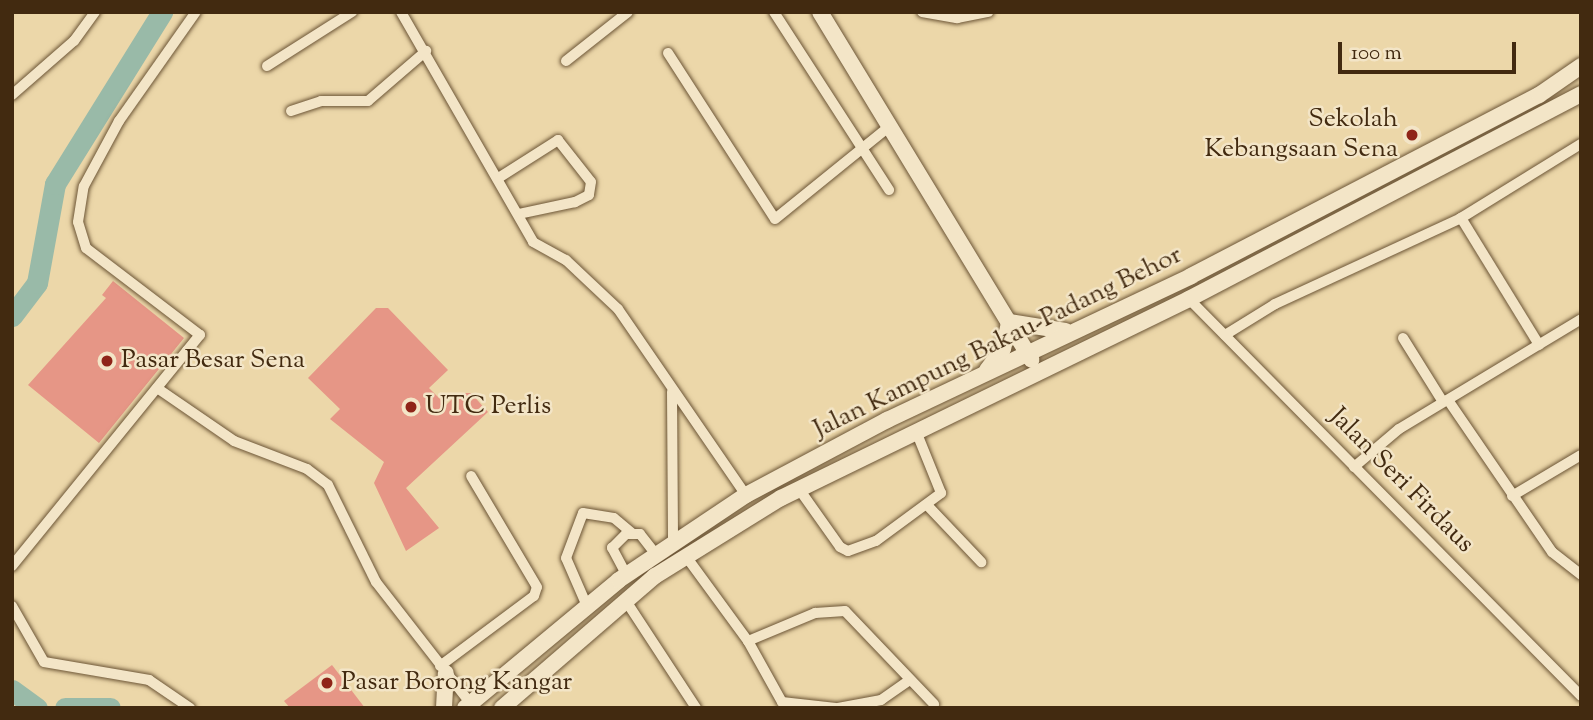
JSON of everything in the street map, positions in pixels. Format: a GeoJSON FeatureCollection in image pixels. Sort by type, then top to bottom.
{"type":"FeatureCollection","features":[{"type":"Feature","properties":{"kind":"street"},"geometry":{"type":"LineString","coordinates":[[12,95],[74,41],[95,12]]}},
{"type":"Feature","properties":{"kind":"street"},"geometry":{"type":"LineString","coordinates":[[12,566],[200,335],[136,280],[99,258],[80,236],[84,186],[119,121],[196,12]]}},
{"type":"Feature","properties":{"kind":"street"},"geometry":{"type":"LineString","coordinates":[[267,66],[352,12]]}},
{"type":"Feature","properties":{"kind":"street"},"geometry":{"type":"LineString","coordinates":[[401,12],[543,252],[566,260],[618,309],[672,392],[746,495]]}},
{"type":"Feature","properties":{"kind":"street"},"geometry":{"type":"LineString","coordinates":[[566,61],[628,12]]}},
{"type":"Feature","properties":{"kind":"street"},"geometry":{"type":"LineString","coordinates":[[774,12],[889,190]]}},
{"type":"Feature","properties":{"kind":"street"},"geometry":{"type":"LineString","coordinates":[[820,12],[1038,370]]}},
{"type":"Feature","properties":{"kind":"street"},"geometry":{"type":"LineString","coordinates":[[922,12],[957,18],[988,12]]}},
{"type":"Feature","properties":{"kind":"street"},"geometry":{"type":"LineString","coordinates":[[291,111],[320,101],[368,101],[426,51]]}},
{"type":"Feature","properties":{"kind":"street"},"geometry":{"type":"LineString","coordinates":[[668,53],[775,219],[890,126]]}},
{"type":"Feature","properties":{"kind":"street","name":"Jalan Kampung Bakau-Padang Behor"},"geometry":{"type":"LineString","coordinates":[[469,706],[626,574],[746,495],[1027,352],[1422,157],[1581,66]]}},
{"type":"Feature","properties":{"kind":"street","name":"Jalan Kampung Bakau-Padang Behor"},"geometry":{"type":"LineString","coordinates":[[502,708],[625,601],[685,555],[799,489],[1038,370],[1189,299],[1579,99]]}},
{"type":"Feature","properties":{"kind":"street"},"geometry":{"type":"LineString","coordinates":[[500,177],[558,140],[591,182],[589,195],[575,202],[519,214]]}},
{"type":"Feature","properties":{"kind":"street"},"geometry":{"type":"LineString","coordinates":[[1225,335],[1275,304],[1461,218],[1581,144]]}},
{"type":"Feature","properties":{"kind":"street"},"geometry":{"type":"LineString","coordinates":[[1461,218],[1539,345]]}},
{"type":"Feature","properties":{"kind":"street","name":"Jalan Seri Firdaus"},"geometry":{"type":"LineString","coordinates":[[1189,299],[1581,696]]}},
{"type":"Feature","properties":{"kind":"street"},"geometry":{"type":"LineString","coordinates":[[1354,467],[1446,401],[1581,319]]}},
{"type":"Feature","properties":{"kind":"street"},"geometry":{"type":"LineString","coordinates":[[1009,322],[1070,331]]}},
{"type":"Feature","properties":{"kind":"street"},"geometry":{"type":"LineString","coordinates":[[984,374],[1003,349],[1009,322]]}},
{"type":"Feature","properties":{"kind":"street"},"geometry":{"type":"LineString","coordinates":[[1403,338],[1552,552],[1581,575]]}},
{"type":"Feature","properties":{"kind":"street"},"geometry":{"type":"LineString","coordinates":[[157,388],[234,441],[307,469],[328,485],[376,583],[469,706]]}},
{"type":"Feature","properties":{"kind":"street"},"geometry":{"type":"LineString","coordinates":[[672,392],[673,541]]}},
{"type":"Feature","properties":{"kind":"street"},"geometry":{"type":"LineString","coordinates":[[799,489],[848,551],[927,505],[942,487],[916,431]]}},
{"type":"Feature","properties":{"kind":"street"},"geometry":{"type":"LineString","coordinates":[[1512,496],[1581,455]]}},
{"type":"Feature","properties":{"kind":"street"},"geometry":{"type":"LineString","coordinates":[[443,669],[534,596],[537,587],[471,476]]}},
{"type":"Feature","properties":{"kind":"street"},"geometry":{"type":"LineString","coordinates":[[927,505],[981,562]]}},
{"type":"Feature","properties":{"kind":"street"},"geometry":{"type":"LineString","coordinates":[[587,606],[566,558],[583,513],[614,518],[655,553]]}},
{"type":"Feature","properties":{"kind":"street"},"geometry":{"type":"LineString","coordinates":[[626,574],[612,548],[632,533]]}},
{"type":"Feature","properties":{"kind":"street"},"geometry":{"type":"LineString","coordinates":[[685,555],[748,641],[782,702],[837,708],[881,700],[908,681]]}},
{"type":"Feature","properties":{"kind":"street"},"geometry":{"type":"LineString","coordinates":[[625,601],[696,708]]}},
{"type":"Feature","properties":{"kind":"street"},"geometry":{"type":"LineString","coordinates":[[12,606],[44,663],[149,680],[190,708]]}},
{"type":"Feature","properties":{"kind":"street"},"geometry":{"type":"LineString","coordinates":[[748,641],[815,613],[845,611],[908,681],[933,704]]}},
{"type":"Feature","properties":{"kind":"street"},"geometry":{"type":"LineString","coordinates":[[443,669],[444,708]]}},
{"type":"Feature","properties":{"kind":"building","name":"Pasar Besar Sena"},"geometry":{"type":"Polygon","coordinates":[[[113,281],[184,338],[99,443],[28,385],[106,298],[102,295],[113,281]]]}},
{"type":"Feature","properties":{"kind":"building","name":"UTC Perlis"},"geometry":{"type":"Polygon","coordinates":[[[376,308],[388,308],[448,370],[429,388],[446,405],[458,393],[471,393],[488,412],[406,488],[439,528],[406,551],[374,483],[384,462],[330,419],[340,409],[308,378],[376,308]]]}},
{"type":"Feature","properties":{"kind":"building","name":"Pasar Borong Kangar"},"geometry":{"type":"Polygon","coordinates":[[[332,665],[365,708],[290,708],[284,701],[332,665]]]}},
{"type":"Feature","properties":{"kind":"waterway"},"geometry":{"type":"LineString","coordinates":[[12,316],[37,283],[55,184],[162,12]]}},
{"type":"Feature","properties":{"kind":"waterway"},"geometry":{"type":"LineString","coordinates":[[12,690],[37,708]]}},
{"type":"Feature","properties":{"kind":"waterway"},"geometry":{"type":"LineString","coordinates":[[65,708],[110,708]]}},
{"type":"Feature","properties":{"kind":"place","name":"Sekolah Kebangsaan Sena"},"geometry":{"type":"Point","coordinates":[1412,135]}},
{"type":"Feature","properties":{"kind":"place","name":"Pasar Besar Sena"},"geometry":{"type":"Point","coordinates":[107,361]}},
{"type":"Feature","properties":{"kind":"place","name":"UTC Perlis"},"geometry":{"type":"Point","coordinates":[411,407]}},
{"type":"Feature","properties":{"kind":"place","name":"Pasar Borong Kangar"},"geometry":{"type":"Point","coordinates":[327,683]}}]}
